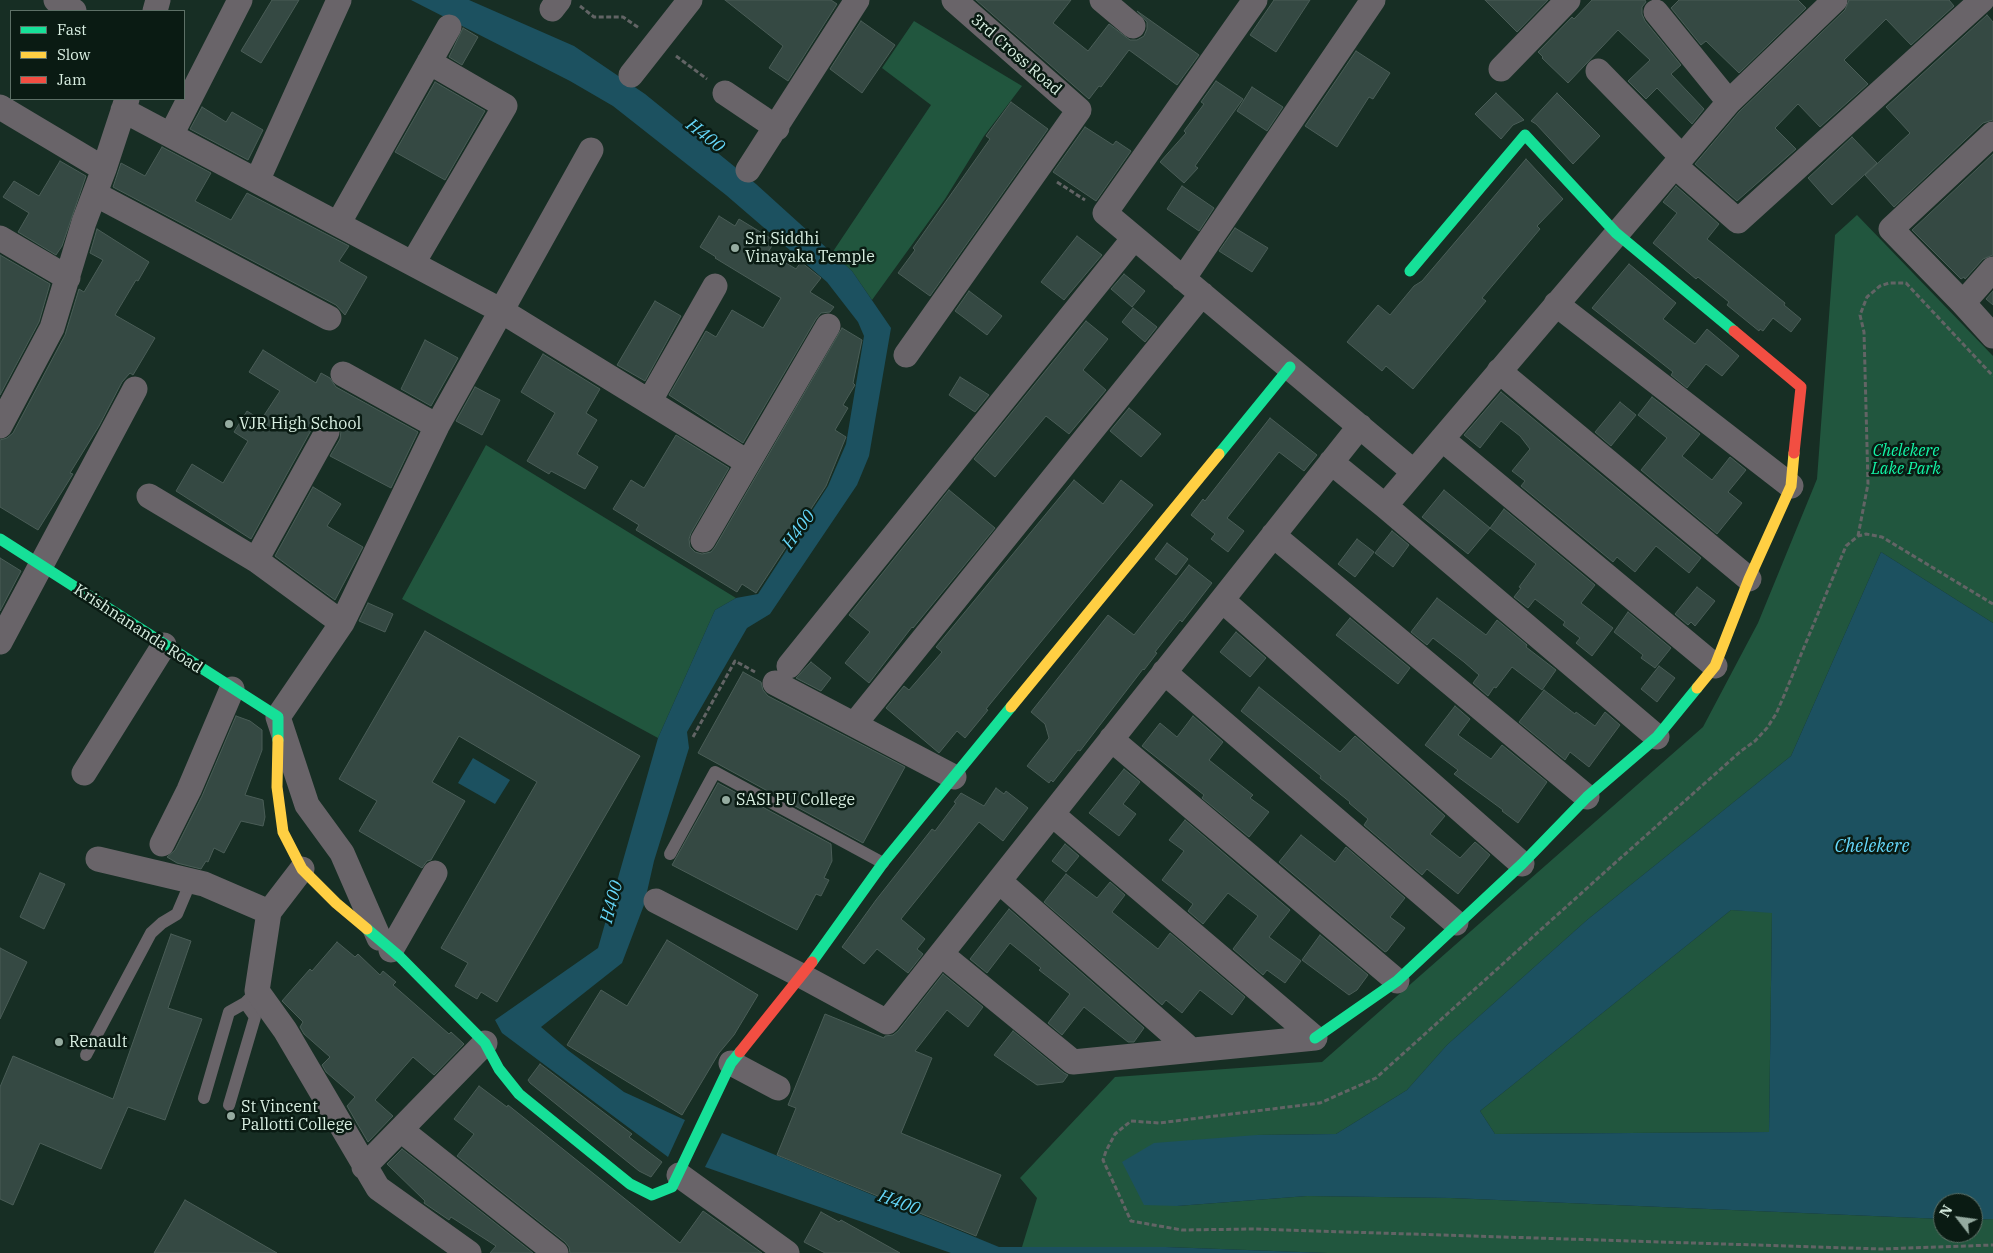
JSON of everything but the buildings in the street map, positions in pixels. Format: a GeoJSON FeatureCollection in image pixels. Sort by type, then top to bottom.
{"type":"FeatureCollection","features":[{"type":"Feature","properties":{"kind":"street"},"geometry":{"type":"LineString","coordinates":[[56,0],[72,10]]}},
{"type":"Feature","properties":{"kind":"street"},"geometry":{"type":"LineString","coordinates":[[171,135],[240,0]]}},
{"type":"Feature","properties":{"kind":"street"},"geometry":{"type":"LineString","coordinates":[[257,181],[339,0]]}},
{"type":"Feature","properties":{"kind":"street"},"geometry":{"type":"LineString","coordinates":[[631,75],[690,0]]}},
{"type":"Feature","properties":{"kind":"street"},"geometry":{"type":"LineString","coordinates":[[748,170],[777,128],[857,0]]}},
{"type":"Feature","properties":{"kind":"street","name":"3rd Cross Road"},"geometry":{"type":"LineString","coordinates":[[954,0],[1079,110],[1038,168]]}},
{"type":"Feature","properties":{"kind":"street"},"geometry":{"type":"LineString","coordinates":[[1102,0],[1133,26]]}},
{"type":"Feature","properties":{"kind":"street"},"geometry":{"type":"LineString","coordinates":[[1255,0],[1104,213],[1414,472]]}},
{"type":"Feature","properties":{"kind":"street"},"geometry":{"type":"LineString","coordinates":[[861,716],[1193,287],[1373,0]]}},
{"type":"Feature","properties":{"kind":"street"},"geometry":{"type":"LineString","coordinates":[[1501,69],[1568,0]]}},
{"type":"Feature","properties":{"kind":"street"},"geometry":{"type":"LineString","coordinates":[[1598,72],[1679,162],[1738,221],[1982,0]]}},
{"type":"Feature","properties":{"kind":"street"},"geometry":{"type":"LineString","coordinates":[[1385,506],[1729,102],[1824,3]]}},
{"type":"Feature","properties":{"kind":"street"},"geometry":{"type":"LineString","coordinates":[[1656,12],[1729,102]]}},
{"type":"Feature","properties":{"kind":"street"},"geometry":{"type":"LineString","coordinates":[[338,224],[449,27]]}},
{"type":"Feature","properties":{"kind":"street"},"geometry":{"type":"LineString","coordinates":[[413,263],[505,106],[429,62]]}},
{"type":"Feature","properties":{"kind":"street"},"geometry":{"type":"LineString","coordinates":[[724,93],[777,128]]}},
{"type":"Feature","properties":{"kind":"street"},"geometry":{"type":"LineString","coordinates":[[0,426],[52,328],[84,222],[96,194],[125,104],[171,135],[500,310],[747,462]]}},
{"type":"Feature","properties":{"kind":"street"},"geometry":{"type":"LineString","coordinates":[[0,107],[104,169]]}},
{"type":"Feature","properties":{"kind":"street"},"geometry":{"type":"LineString","coordinates":[[1993,134],[1891,229],[1993,336]]}},
{"type":"Feature","properties":{"kind":"street"},"geometry":{"type":"LineString","coordinates":[[941,954],[1073,1062],[1315,1038],[1397,981],[1456,923],[1522,864],[1587,797],[1657,737],[1715,666],[1749,579],[1791,486],[1801,387],[1616,233],[1525,135],[1410,271]]}},
{"type":"Feature","properties":{"kind":"street"},"geometry":{"type":"LineString","coordinates":[[591,150],[500,310],[437,426],[342,623],[278,717],[277,787],[283,832],[302,869],[336,903],[385,944],[486,1043],[499,1069],[519,1094],[630,1184],[652,1194],[679,1175],[731,1063],[802,976],[883,863],[1290,368]]}},
{"type":"Feature","properties":{"kind":"street"},"geometry":{"type":"LineString","coordinates":[[906,355],[1038,168]]}},
{"type":"Feature","properties":{"kind":"street"},"geometry":{"type":"LineString","coordinates":[[96,194],[329,318]]}},
{"type":"Feature","properties":{"kind":"street"},"geometry":{"type":"LineString","coordinates":[[0,238],[68,278]]}},
{"type":"Feature","properties":{"kind":"street"},"geometry":{"type":"LineString","coordinates":[[954,777],[782,675],[1134,238]]}},
{"type":"Feature","properties":{"kind":"street"},"geometry":{"type":"LineString","coordinates":[[1962,303],[1993,269]]}},
{"type":"Feature","properties":{"kind":"street"},"geometry":{"type":"LineString","coordinates":[[649,402],[715,286]]}},
{"type":"Feature","properties":{"kind":"street"},"geometry":{"type":"LineString","coordinates":[[1556,304],[1791,486]]}},
{"type":"Feature","properties":{"kind":"street"},"geometry":{"type":"LineString","coordinates":[[702,540],[828,326]]}},
{"type":"Feature","properties":{"kind":"street"},"geometry":{"type":"LineString","coordinates":[[1500,371],[1749,579]]}},
{"type":"Feature","properties":{"kind":"street"},"geometry":{"type":"LineString","coordinates":[[343,374],[437,426]]}},
{"type":"Feature","properties":{"kind":"street"},"geometry":{"type":"LineString","coordinates":[[0,642],[135,388]]}},
{"type":"Feature","properties":{"kind":"street"},"geometry":{"type":"LineString","coordinates":[[656,901],[887,1022],[1360,426]]}},
{"type":"Feature","properties":{"kind":"street"},"geometry":{"type":"LineString","coordinates":[[256,560],[327,432]]}},
{"type":"Feature","properties":{"kind":"street"},"geometry":{"type":"LineString","coordinates":[[1442,439],[1715,666]]}},
{"type":"Feature","properties":{"kind":"street"},"geometry":{"type":"LineString","coordinates":[[1331,462],[1657,737]]}},
{"type":"Feature","properties":{"kind":"street"},"geometry":{"type":"LineString","coordinates":[[149,496],[256,560],[342,623]]}},
{"type":"Feature","properties":{"kind":"street"},"geometry":{"type":"LineString","coordinates":[[1273,535],[1587,797]]}},
{"type":"Feature","properties":{"kind":"street","name":"Krishnananda Road"},"geometry":{"type":"LineString","coordinates":[[0,539],[39,566],[278,717]]}},
{"type":"Feature","properties":{"kind":"street"},"geometry":{"type":"LineString","coordinates":[[1222,600],[1522,864]]}},
{"type":"Feature","properties":{"kind":"street"},"geometry":{"type":"LineString","coordinates":[[84,773],[164,645]]}},
{"type":"Feature","properties":{"kind":"street"},"geometry":{"type":"LineString","coordinates":[[1164,672],[1456,923]]}},
{"type":"Feature","properties":{"kind":"street"},"geometry":{"type":"LineString","coordinates":[[162,844],[189,790],[232,689]]}},
{"type":"Feature","properties":{"kind":"street"},"geometry":{"type":"LineString","coordinates":[[278,717],[306,805],[342,853],[385,944]]}},
{"type":"Feature","properties":{"kind":"street"},"geometry":{"type":"LineString","coordinates":[[1111,739],[1397,981]]}},
{"type":"Feature","properties":{"kind":"street"},"geometry":{"type":"LineString","coordinates":[[1052,814],[1315,1038]]}},
{"type":"Feature","properties":{"kind":"street"},"geometry":{"type":"LineString","coordinates":[[98,859],[204,884],[269,912]]}},
{"type":"Feature","properties":{"kind":"street"},"geometry":{"type":"LineString","coordinates":[[302,869],[269,912],[251,997],[285,1030],[378,1188],[468,1253]]}},
{"type":"Feature","properties":{"kind":"street"},"geometry":{"type":"LineString","coordinates":[[385,944],[434,873]]}},
{"type":"Feature","properties":{"kind":"street"},"geometry":{"type":"LineString","coordinates":[[998,880],[1191,1050]]}},
{"type":"Feature","properties":{"kind":"street"},"geometry":{"type":"LineString","coordinates":[[364,1167],[486,1043]]}},
{"type":"Feature","properties":{"kind":"street"},"geometry":{"type":"LineString","coordinates":[[731,1063],[778,1088]]}},
{"type":"Feature","properties":{"kind":"street"},"geometry":{"type":"LineString","coordinates":[[401,1130],[556,1253]]}},
{"type":"Feature","properties":{"kind":"street"},"geometry":{"type":"LineString","coordinates":[[679,1175],[787,1253]]}},
{"type":"Feature","properties":{"kind":"lane"},"geometry":{"type":"LineString","coordinates":[[670,854],[715,772],[883,863]]}},
{"type":"Feature","properties":{"kind":"lane"},"geometry":{"type":"LineString","coordinates":[[86,1055],[151,933],[162,923],[177,914],[191,881]]}},
{"type":"Feature","properties":{"kind":"lane"},"geometry":{"type":"LineString","coordinates":[[204,1098],[229,1012],[251,997],[255,1017],[229,1105]]}},
{"type":"Feature","properties":{"kind":"path"},"geometry":{"type":"LineString","coordinates":[[1038,168],[1104,213]]}},
{"type":"Feature","properties":{"kind":"path"},"geometry":{"type":"LineString","coordinates":[[1858,536],[1868,484],[1864,332],[1860,315],[1867,297],[1880,286],[1889,283],[1906,284],[1993,376]]}},
{"type":"Feature","properties":{"kind":"path"},"geometry":{"type":"LineString","coordinates":[[1993,604],[1882,538],[1874,534],[1858,536],[1846,546],[1842,553],[1784,698],[1767,728],[1755,741],[1691,795],[1376,1078],[1320,1103],[1160,1123],[1132,1122],[1115,1134],[1103,1160],[1131,1221],[1182,1230],[1253,1229],[1880,1251],[1993,1245]]}},
{"type":"Feature","properties":{"kind":"path"},"geometry":{"type":"LineString","coordinates":[[693,737],[735,661],[782,675]]}},
{"type":"Feature","properties":{"kind":"green space"},"geometry":{"type":"Polygon","coordinates":[[[914,21],[1022,86],[984,136],[945,199],[872,300],[852,271],[832,253],[931,105],[882,68],[914,21]]]}},
{"type":"Feature","properties":{"kind":"green space","name":"Chelekere Lake Park"},"geometry":{"type":"Polygon","coordinates":[[[1857,215],[1993,356],[1993,623],[1881,552],[1791,756],[1587,920],[1447,1045],[1407,1090],[1336,1134],[1257,1135],[1177,1206],[1307,1196],[1451,1198],[1933,1219],[1933,1243],[1983,1243],[1983,1220],[1993,1219],[1993,1253],[1327,1253],[1166,1247],[1022,1247],[1037,1198],[1020,1178],[1115,1077],[1322,1062],[1703,727],[1758,623],[1817,479],[1835,235],[1857,215]]]}},
{"type":"Feature","properties":{"kind":"green space"},"geometry":{"type":"Polygon","coordinates":[[[486,445],[736,598],[715,610],[658,738],[402,599],[486,445]]]}},
{"type":"Feature","properties":{"kind":"green space"},"geometry":{"type":"Polygon","coordinates":[[[1731,910],[1772,912],[1769,1132],[1495,1134],[1480,1111],[1731,910]]]}},
{"type":"Feature","properties":{"kind":"water","name":"H400"},"geometry":{"type":"Polygon","coordinates":[[[411,0],[469,0],[574,46],[645,94],[756,184],[852,271],[891,328],[869,456],[857,485],[770,614],[747,628],[687,732],[689,748],[654,861],[644,905],[622,963],[541,1027],[569,1051],[624,1092],[685,1120],[668,1157],[502,1033],[495,1020],[598,948],[658,738],[715,610],[736,598],[758,594],[828,486],[846,444],[864,336],[858,322],[827,282],[726,195],[613,106],[570,81],[411,0]]]}},
{"type":"Feature","properties":{"kind":"water","name":"Chelekere"},"geometry":{"type":"Polygon","coordinates":[[[1881,552],[1993,623],[1993,1219],[1983,1220],[1983,1193],[1933,1193],[1933,1219],[1451,1198],[1307,1196],[1177,1206],[1144,1205],[1122,1162],[1154,1143],[1257,1135],[1336,1134],[1407,1090],[1447,1045],[1587,920],[1791,756],[1881,552]],[[1731,910],[1480,1111],[1495,1134],[1769,1132],[1772,913],[1731,910]]]}},
{"type":"Feature","properties":{"kind":"water"},"geometry":{"type":"Polygon","coordinates":[[[473,758],[510,780],[495,804],[458,783],[473,758]]]}},
{"type":"Feature","properties":{"kind":"water"},"geometry":{"type":"Polygon","coordinates":[[[722,1133],[999,1247],[1166,1247],[1327,1253],[951,1253],[705,1167],[722,1133]]]}},
{"type":"Feature","properties":{"kind":"traffic: fast"},"geometry":{"type":"LineString","coordinates":[[1410,271],[1525,135],[1616,233],[1734,331]]}},
{"type":"Feature","properties":{"kind":"traffic: fast"},"geometry":{"type":"LineString","coordinates":[[1219,454],[1290,367]]}},
{"type":"Feature","properties":{"kind":"traffic: fast"},"geometry":{"type":"LineString","coordinates":[[0,539],[278,717],[278,740]]}},
{"type":"Feature","properties":{"kind":"traffic: fast"},"geometry":{"type":"LineString","coordinates":[[1315,1038],[1397,981],[1522,864],[1587,797],[1657,737],[1697,688]]}},
{"type":"Feature","properties":{"kind":"traffic: fast"},"geometry":{"type":"LineString","coordinates":[[812,962],[883,863],[1011,707]]}},
{"type":"Feature","properties":{"kind":"traffic: fast"},"geometry":{"type":"LineString","coordinates":[[367,929],[400,957],[485,1043],[499,1069],[519,1094],[630,1184],[652,1195],[672,1187],[731,1063],[740,1052]]}},
{"type":"Feature","properties":{"kind":"traffic: slow"},"geometry":{"type":"LineString","coordinates":[[1697,688],[1715,666],[1749,579],[1791,486],[1794,453]]}},
{"type":"Feature","properties":{"kind":"traffic: slow"},"geometry":{"type":"LineString","coordinates":[[1011,707],[1219,454]]}},
{"type":"Feature","properties":{"kind":"traffic: slow"},"geometry":{"type":"LineString","coordinates":[[278,740],[277,787],[283,832],[302,869],[336,903],[367,929]]}},
{"type":"Feature","properties":{"kind":"traffic: jam"},"geometry":{"type":"LineString","coordinates":[[1734,331],[1801,387],[1794,453]]}},
{"type":"Feature","properties":{"kind":"traffic: jam"},"geometry":{"type":"LineString","coordinates":[[740,1052],[812,962]]}},
{"type":"Feature","properties":{"kind":"place","name":"Sri Siddhi Vinayaka Temple"},"geometry":{"type":"Point","coordinates":[735,248]}},
{"type":"Feature","properties":{"kind":"place","name":"VJR High School"},"geometry":{"type":"Point","coordinates":[229,424]}},
{"type":"Feature","properties":{"kind":"place","name":"SASI PU College"},"geometry":{"type":"Point","coordinates":[726,800]}},
{"type":"Feature","properties":{"kind":"place","name":"Renault"},"geometry":{"type":"Point","coordinates":[59,1042]}},
{"type":"Feature","properties":{"kind":"place","name":"St Vincent Pallotti College"},"geometry":{"type":"Point","coordinates":[231,1116]}}]}
